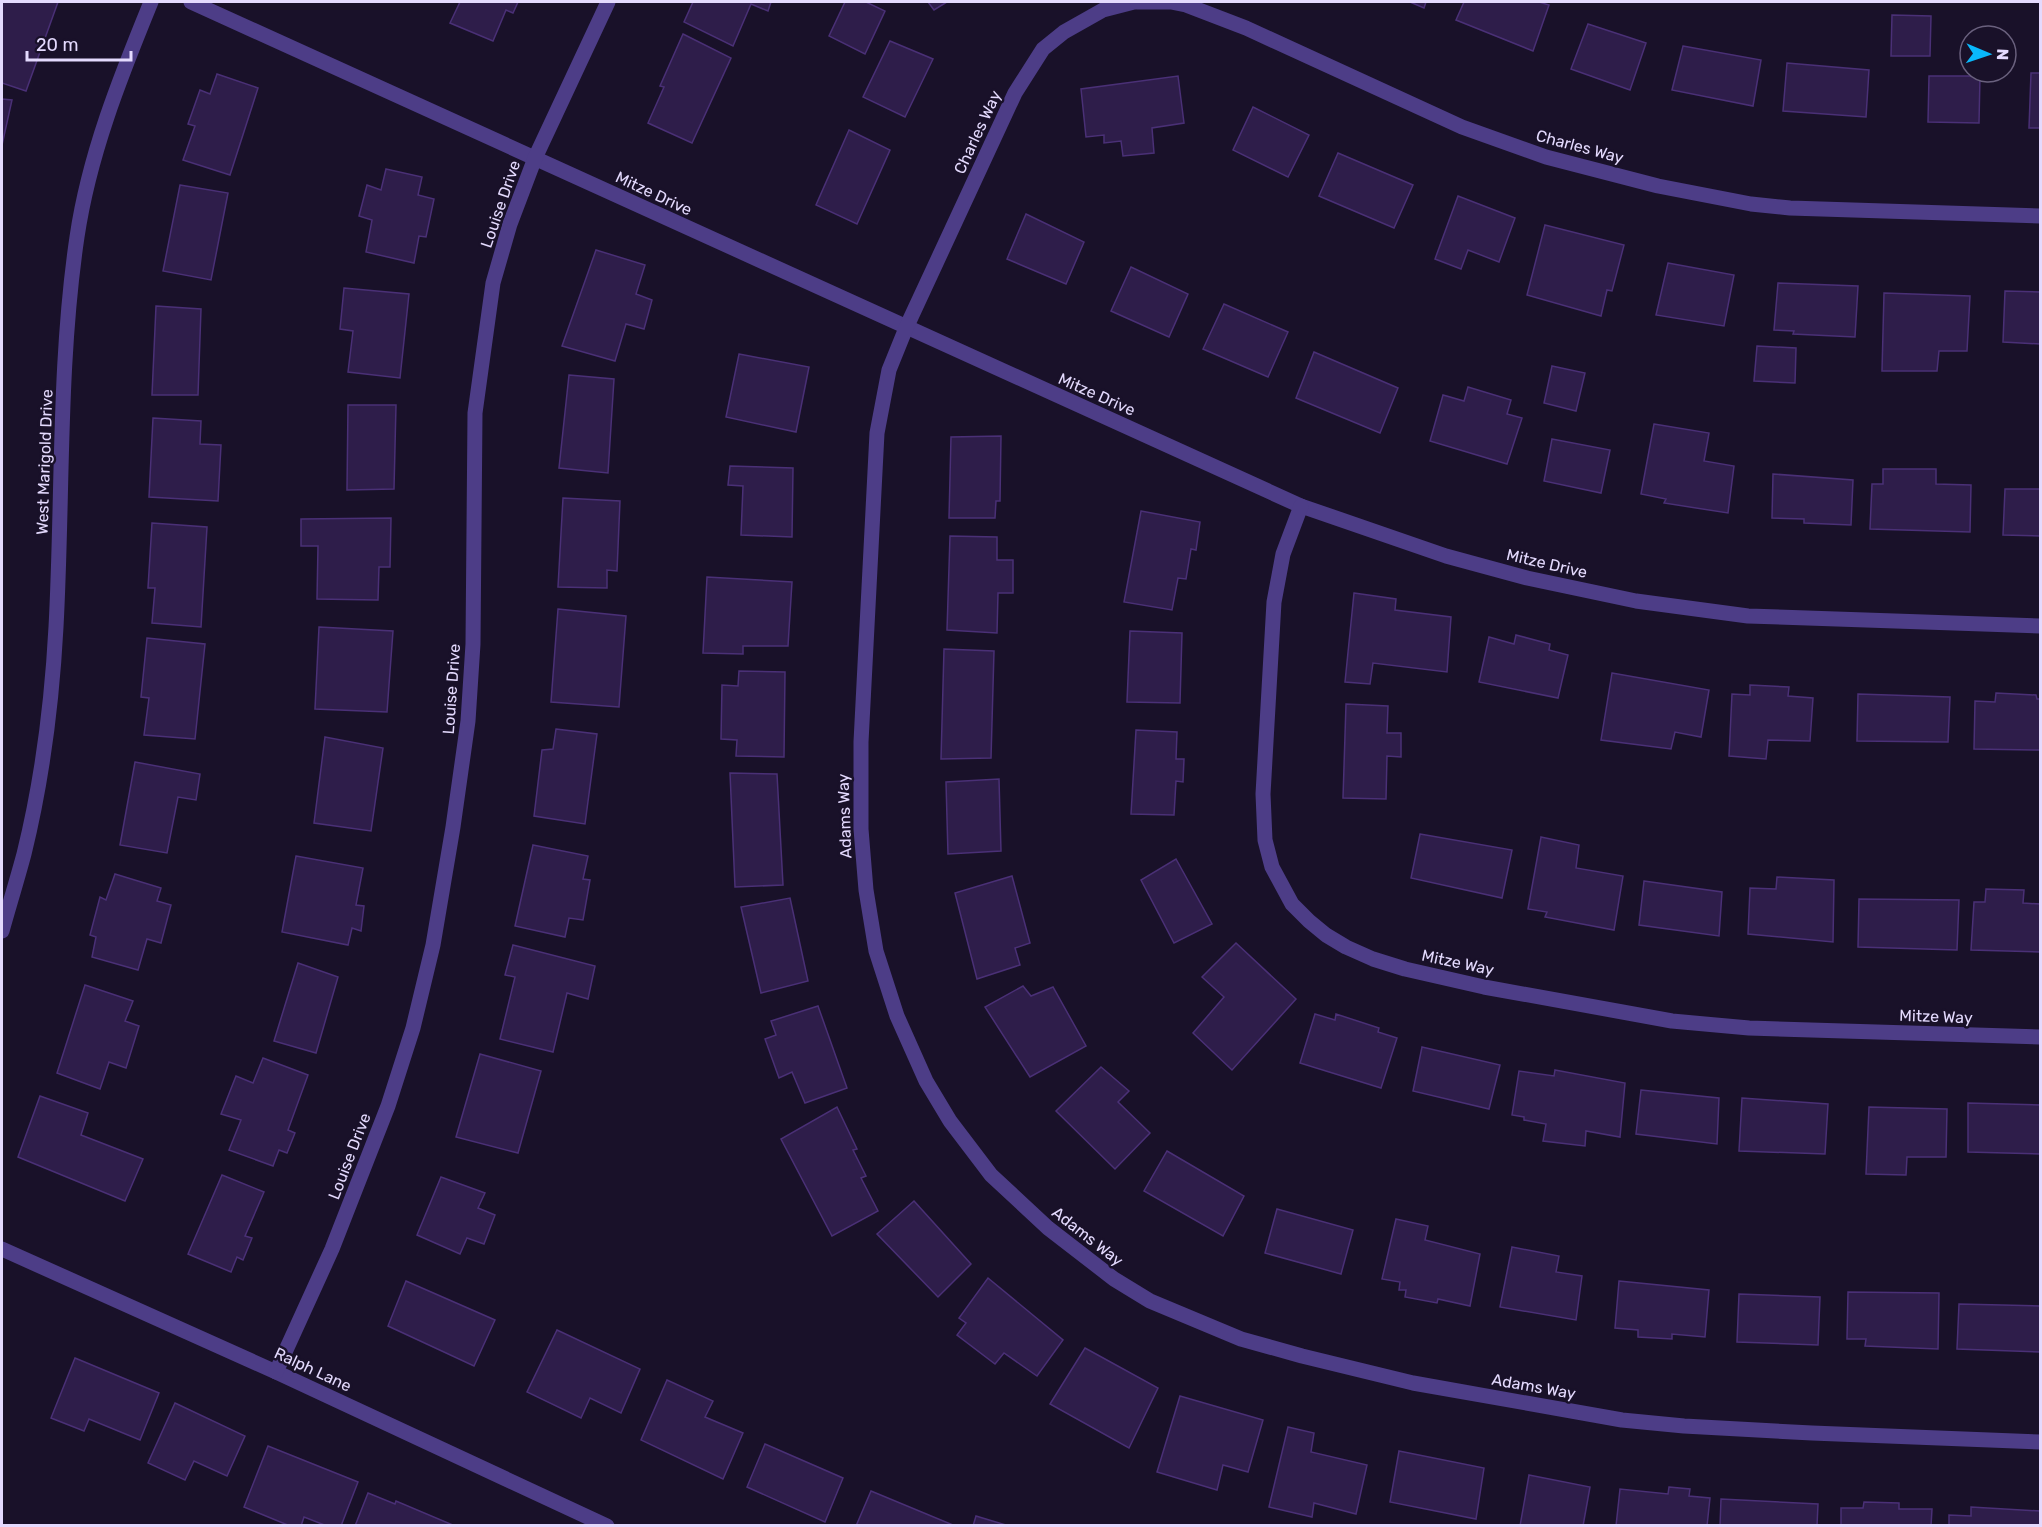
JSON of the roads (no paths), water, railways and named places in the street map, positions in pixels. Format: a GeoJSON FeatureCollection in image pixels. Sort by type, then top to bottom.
{"type":"FeatureCollection","features":[{"type":"Feature","properties":{"kind":"street","name":"West Marigold Drive"},"geometry":{"type":"LineString","coordinates":[[2,931],[24,853],[48,718],[56,630],[66,366],[77,237],[85,190],[112,97],[151,2]]}},
{"type":"Feature","properties":{"kind":"street","name":"Mitze Drive"},"geometry":{"type":"LineString","coordinates":[[191,2],[1301,506],[1446,556],[1527,578],[1636,601],[1748,616],[2040,626]]}},
{"type":"Feature","properties":{"kind":"street","name":"Louise Drive"},"geometry":{"type":"LineString","coordinates":[[276,1372],[332,1249],[388,1106],[413,1028],[433,945],[468,721],[473,644],[475,412],[493,283],[510,224],[535,158],[608,2]]}},
{"type":"Feature","properties":{"kind":"street","name":"Charles Way"},"geometry":{"type":"LineString","coordinates":[[906,328],[1015,93],[1043,49],[1064,32],[1103,10],[1135,2],[1171,2],[1186,5],[1246,28],[1462,127],[1546,157],[1658,186],[1751,204],[1790,208],[2040,216]]}},
{"type":"Feature","properties":{"kind":"street","name":"Adams Way"},"geometry":{"type":"LineString","coordinates":[[906,328],[889,370],[877,433],[861,742],[861,829],[866,890],[876,951],[897,1016],[926,1081],[950,1121],[991,1175],[1048,1228],[1114,1279],[1150,1302],[1241,1339],[1302,1356],[1413,1383],[1622,1420],[1812,1433],[2040,1442]]}},
{"type":"Feature","properties":{"kind":"street","name":"Mitze Way"},"geometry":{"type":"LineString","coordinates":[[1301,506],[1283,554],[1274,602],[1263,794],[1265,840],[1272,867],[1292,904],[1326,935],[1364,955],[1405,969],[1484,987],[1672,1021],[1749,1028],[2040,1037]]}},
{"type":"Feature","properties":{"kind":"street","name":"Ralph Lane"},"geometry":{"type":"LineString","coordinates":[[2,1250],[276,1372],[607,1526]]}}]}
